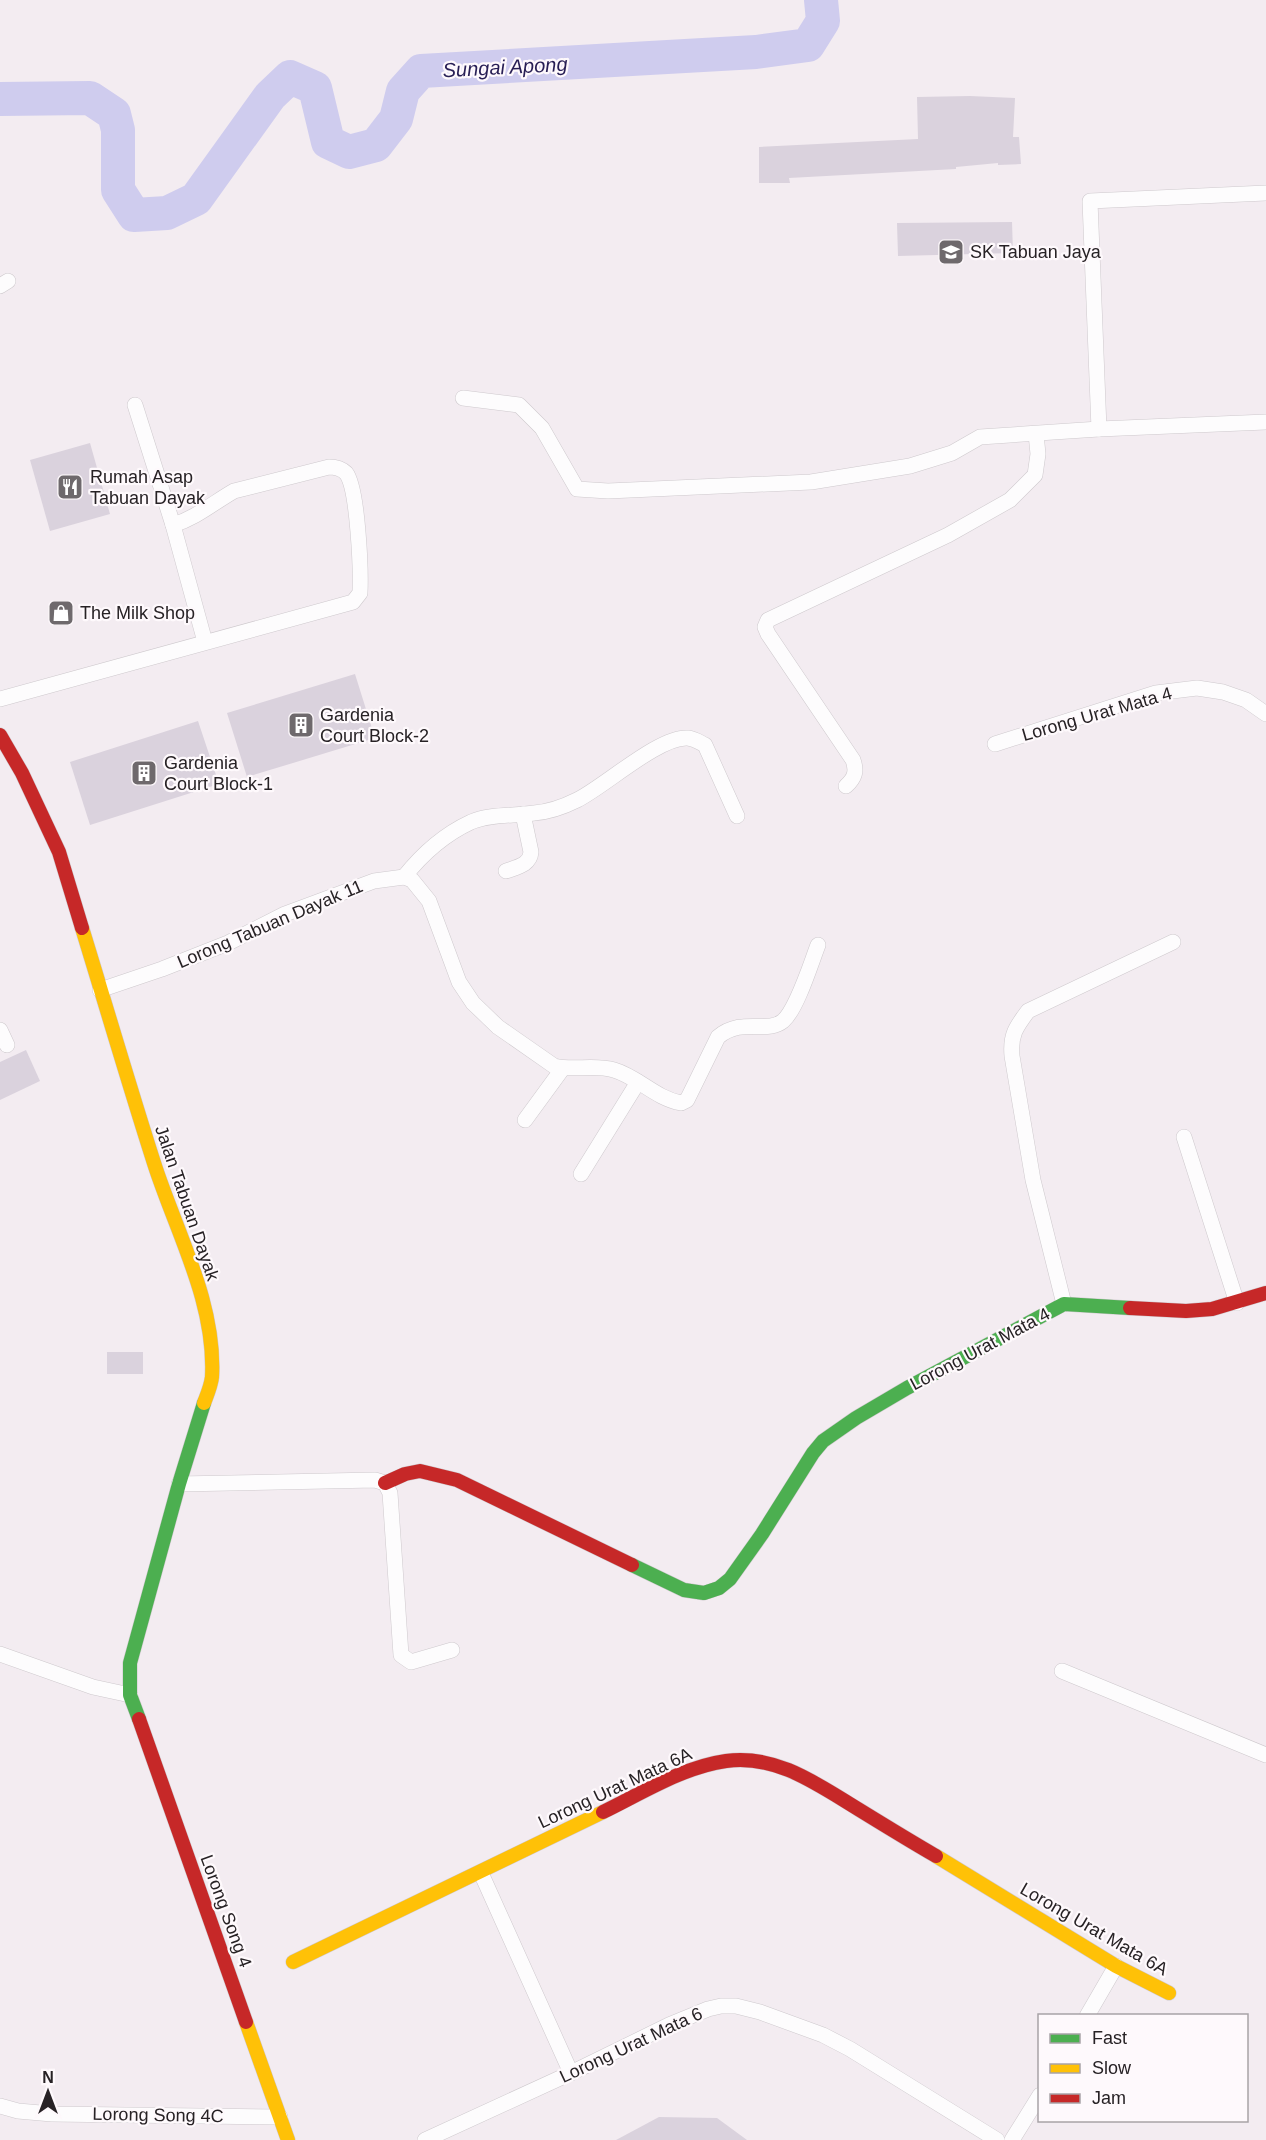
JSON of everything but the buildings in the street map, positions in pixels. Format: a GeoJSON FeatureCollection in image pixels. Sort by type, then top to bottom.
{"type":"FeatureCollection","features":[{"type":"Feature","properties":{"kind":"street"},"geometry":{"type":"LineString","coordinates":[[1099,429],[1090,201],[1266,193]]}},
{"type":"Feature","properties":{"kind":"street"},"geometry":{"type":"LineString","coordinates":[[463,398],[519,405],[542,428],[577,489],[608,491],[811,482],[910,466],[952,453],[980,437],[1266,422]]}},
{"type":"Feature","properties":{"kind":"street"},"geometry":{"type":"LineString","coordinates":[[135,405],[173,525],[205,642]]}},
{"type":"Feature","properties":{"kind":"street"},"geometry":{"type":"LineString","coordinates":[[846,786],[855,774],[853,760],[768,634],[765,627],[768,620],[948,535],[1010,500],[1035,475],[1038,454],[1036,434]]}},
{"type":"Feature","properties":{"kind":"street"},"geometry":{"type":"LineString","coordinates":[[0,699],[353,602],[360,593],[359,542],[350,481],[342,470],[336,467],[234,491],[201,513],[173,525]]}},
{"type":"Feature","properties":{"kind":"street","name":"Lorong Urat Mata 4"},"geometry":{"type":"LineString","coordinates":[[994,744],[1156,693],[1197,688],[1223,692],[1246,700],[1266,714]]}},
{"type":"Feature","properties":{"kind":"street","name":"Jalan Tabuan Dayak"},"geometry":{"type":"LineString","coordinates":[[0,735],[22,773],[59,852],[154,1166],[180,1231],[201,1299],[210,1338],[212,1378],[179,1484],[130,1663],[130,1695]]}},
{"type":"Feature","properties":{"kind":"street"},"geometry":{"type":"LineString","coordinates":[[737,816],[705,745],[686,738],[663,745],[578,800],[544,811],[472,821],[442,839],[422,855],[404,877],[412,880],[429,901],[459,982],[473,1002],[498,1027],[554,1066],[613,1069],[672,1101],[681,1103],[687,1100],[718,1037],[725,1031],[732,1027],[770,1025],[783,1021],[797,998],[818,945]]}},
{"type":"Feature","properties":{"kind":"street"},"geometry":{"type":"LineString","coordinates":[[506,871],[529,862],[531,857],[523,814]]}},
{"type":"Feature","properties":{"kind":"street","name":"Lorong Tabuan Dayak 11"},"geometry":{"type":"LineString","coordinates":[[100,990],[228,943],[285,914],[374,881],[404,877]]}},
{"type":"Feature","properties":{"kind":"street"},"geometry":{"type":"LineString","coordinates":[[1064,1304],[1033,1180],[1011,1040],[1018,1024],[1028,1011],[1173,942]]}},
{"type":"Feature","properties":{"kind":"street"},"geometry":{"type":"LineString","coordinates":[[0,1030],[7,1045]]}},
{"type":"Feature","properties":{"kind":"street"},"geometry":{"type":"LineString","coordinates":[[525,1120],[563,1068]]}},
{"type":"Feature","properties":{"kind":"street"},"geometry":{"type":"LineString","coordinates":[[581,1174],[638,1082]]}},
{"type":"Feature","properties":{"kind":"street"},"geometry":{"type":"LineString","coordinates":[[1184,1137],[1238,1303]]}},
{"type":"Feature","properties":{"kind":"street","name":"Lorong Urat Mata 4"},"geometry":{"type":"LineString","coordinates":[[385,1483],[407,1472],[421,1470],[457,1480],[684,1590],[704,1593],[719,1588],[730,1579],[823,1441],[856,1418],[907,1388],[1064,1304],[1186,1311],[1212,1309],[1266,1293]]}},
{"type":"Feature","properties":{"kind":"street"},"geometry":{"type":"LineString","coordinates":[[179,1484],[375,1480],[385,1483],[390,1493],[401,1655],[411,1662],[452,1650]]}},
{"type":"Feature","properties":{"kind":"street"},"geometry":{"type":"LineString","coordinates":[[0,1654],[93,1687],[130,1695]]}},
{"type":"Feature","properties":{"kind":"street"},"geometry":{"type":"LineString","coordinates":[[1062,1671],[1266,1755]]}},
{"type":"Feature","properties":{"kind":"street","name":"Lorong Song 4"},"geometry":{"type":"LineString","coordinates":[[130,1695],[288,2140]]}},
{"type":"Feature","properties":{"kind":"street","name":"Lorong Urat Mata 6A"},"geometry":{"type":"LineString","coordinates":[[292,1962],[700,1766],[743,1759],[783,1766],[809,1779],[1116,1966],[1169,1993]]}},
{"type":"Feature","properties":{"kind":"street"},"geometry":{"type":"LineString","coordinates":[[481,1873],[571,2073]]}},
{"type":"Feature","properties":{"kind":"street"},"geometry":{"type":"LineString","coordinates":[[1088,2014],[1116,1966]]}},
{"type":"Feature","properties":{"kind":"street","name":"Lorong Urat Mata 6"},"geometry":{"type":"LineString","coordinates":[[424,2140],[693,2014],[721,2006],[736,2006],[796,2024],[823,2035],[850,2049],[997,2140]]}},
{"type":"Feature","properties":{"kind":"street"},"geometry":{"type":"LineString","coordinates":[[1012,2140],[1038,2098]]}},
{"type":"Feature","properties":{"kind":"street","name":"Lorong Song 4C"},"geometry":{"type":"LineString","coordinates":[[0,2106],[18,2111],[52,2114],[280,2117]]}},
{"type":"Feature","properties":{"kind":"waterway","name":"Sungai Apong"},"geometry":{"type":"LineString","coordinates":[[0,99],[90,98],[114,114],[118,130],[118,190],[134,215],[167,213],[196,199],[270,96],[290,77],[315,88],[328,142],[349,152],[376,145],[396,119],[403,91],[421,71],[756,52],[808,45],[823,21],[821,0]]}},
{"type":"Feature","properties":{"kind":"traffic: fast"},"geometry":{"type":"LineString","coordinates":[[632,1565],[684,1590],[704,1593],[719,1588],[730,1579],[762,1534],[813,1453],[823,1441],[856,1418],[1064,1304],[1130,1308]]}},
{"type":"Feature","properties":{"kind":"traffic: fast"},"geometry":{"type":"LineString","coordinates":[[139,1719],[130,1695],[130,1663],[179,1484],[204,1403]]}},
{"type":"Feature","properties":{"kind":"traffic: slow"},"geometry":{"type":"LineString","coordinates":[[82,928],[154,1163],[193,1268],[208,1322],[212,1349],[212,1377],[204,1403]]}},
{"type":"Feature","properties":{"kind":"traffic: slow"},"geometry":{"type":"LineString","coordinates":[[293,1962],[603,1812]]}},
{"type":"Feature","properties":{"kind":"traffic: slow"},"geometry":{"type":"LineString","coordinates":[[936,1856],[1116,1966],[1169,1993]]}},
{"type":"Feature","properties":{"kind":"traffic: slow"},"geometry":{"type":"LineString","coordinates":[[246,2022],[288,2140]]}},
{"type":"Feature","properties":{"kind":"traffic: jam"},"geometry":{"type":"LineString","coordinates":[[0,735],[22,773],[59,852],[82,928]]}},
{"type":"Feature","properties":{"kind":"traffic: jam"},"geometry":{"type":"LineString","coordinates":[[1130,1308],[1186,1311],[1212,1309],[1266,1293]]}},
{"type":"Feature","properties":{"kind":"traffic: jam"},"geometry":{"type":"LineString","coordinates":[[385,1483],[405,1474],[420,1471],[457,1480],[632,1565]]}},
{"type":"Feature","properties":{"kind":"traffic: jam"},"geometry":{"type":"LineString","coordinates":[[139,1719],[246,2022]]}},
{"type":"Feature","properties":{"kind":"traffic: jam"},"geometry":{"type":"LineString","coordinates":[[603,1812],[694,1769],[726,1761],[762,1762],[811,1781],[936,1856]]}},
{"type":"Feature","properties":{"kind":"place","name":"SK Tabuan Jaya"},"geometry":{"type":"Point","coordinates":[951,252]}},
{"type":"Feature","properties":{"kind":"place","name":"Rumah Asap Tabuan Dayak"},"geometry":{"type":"Point","coordinates":[70,487]}},
{"type":"Feature","properties":{"kind":"place","name":"The Milk Shop"},"geometry":{"type":"Point","coordinates":[61,613]}},
{"type":"Feature","properties":{"kind":"place","name":"Gardenia Court Block-2"},"geometry":{"type":"Point","coordinates":[301,725]}},
{"type":"Feature","properties":{"kind":"place","name":"Gardenia Court Block-1"},"geometry":{"type":"Point","coordinates":[144,773]}}]}
